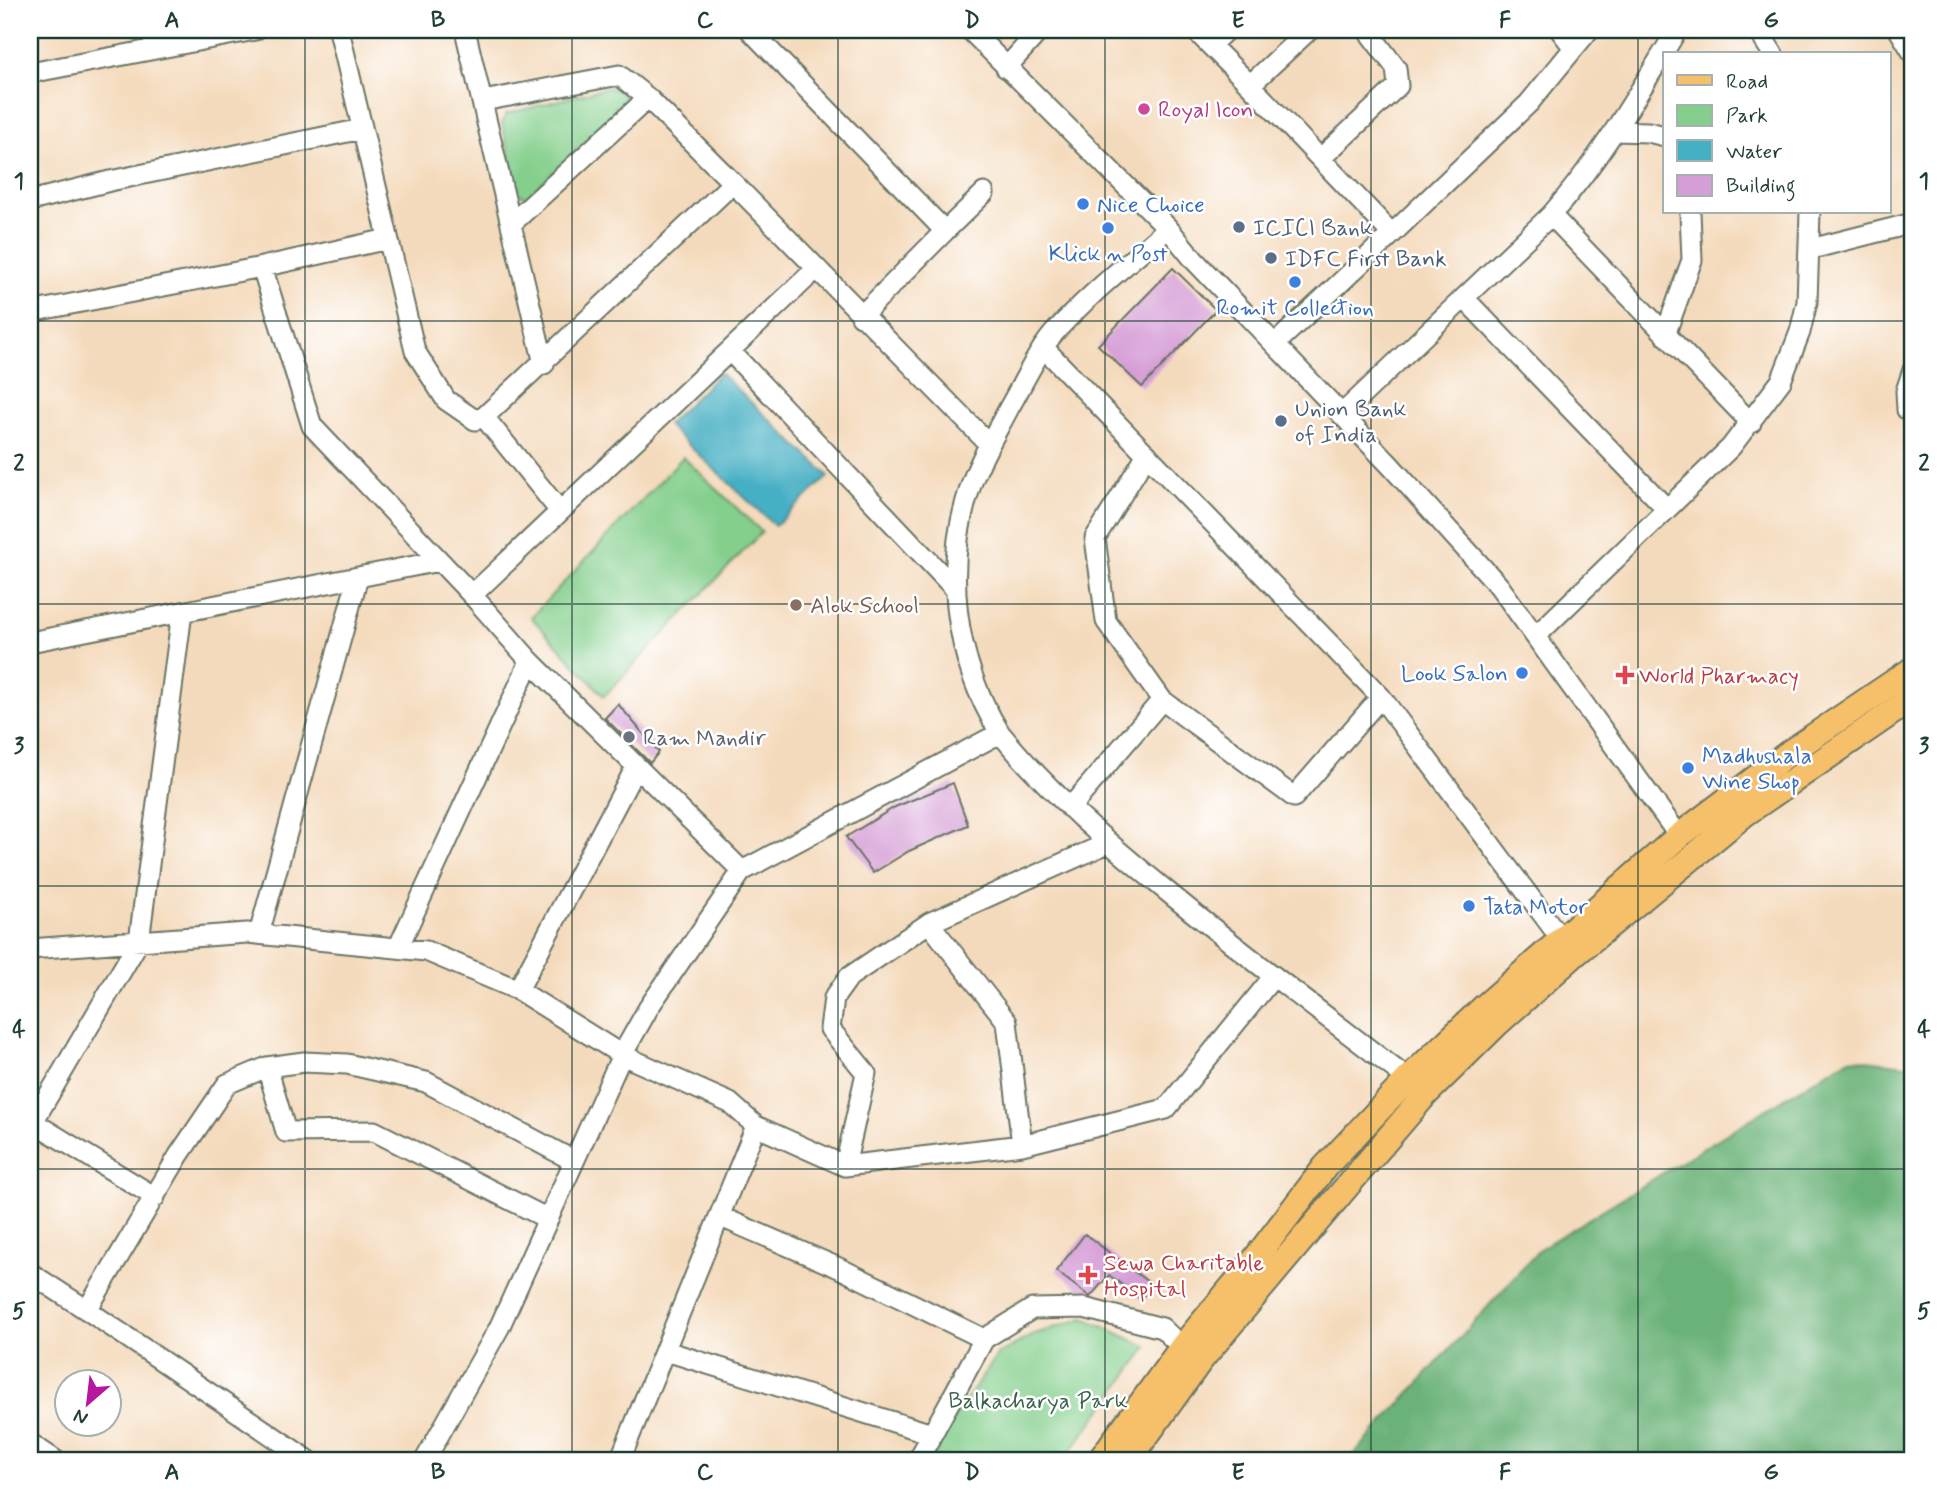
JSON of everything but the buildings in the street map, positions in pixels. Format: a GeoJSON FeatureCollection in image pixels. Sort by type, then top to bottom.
{"type":"FeatureCollection","features":[{"type":"Feature","properties":{"kind":"main road"},"geometry":{"type":"LineString","coordinates":[[1100,1460],[1182,1347],[1252,1263],[1325,1167],[1408,1079],[1679,836],[1790,752],[1913,670]]}},
{"type":"Feature","properties":{"kind":"main road"},"geometry":{"type":"LineString","coordinates":[[1129,1460],[1200,1361],[1425,1095],[1480,1041],[1574,956],[1746,813],[1913,698]]}},
{"type":"Feature","properties":{"kind":"street"},"geometry":{"type":"LineString","coordinates":[[30,73],[255,30]]}},
{"type":"Feature","properties":{"kind":"street"},"geometry":{"type":"LineString","coordinates":[[340,30],[415,351],[446,400],[475,420],[484,417],[544,364],[733,183]]}},
{"type":"Feature","properties":{"kind":"street"},"geometry":{"type":"LineString","coordinates":[[465,30],[544,364]]}},
{"type":"Feature","properties":{"kind":"street"},"geometry":{"type":"LineString","coordinates":[[750,30],[945,231]]}},
{"type":"Feature","properties":{"kind":"street"},"geometry":{"type":"LineString","coordinates":[[970,30],[1168,228],[1195,261],[1279,340],[1346,410],[1441,502],[1637,759],[1641,779],[1679,836]]}},
{"type":"Feature","properties":{"kind":"street"},"geometry":{"type":"LineString","coordinates":[[1006,68],[1040,30]]}},
{"type":"Feature","properties":{"kind":"street"},"geometry":{"type":"LineString","coordinates":[[1195,30],[1392,234]]}},
{"type":"Feature","properties":{"kind":"street"},"geometry":{"type":"LineString","coordinates":[[1210,45],[1226,30]]}},
{"type":"Feature","properties":{"kind":"street"},"geometry":{"type":"LineString","coordinates":[[1250,85],[1309,30]]}},
{"type":"Feature","properties":{"kind":"street"},"geometry":{"type":"LineString","coordinates":[[1321,158],[1398,86],[1396,68],[1367,30]]}},
{"type":"Feature","properties":{"kind":"street"},"geometry":{"type":"LineString","coordinates":[[1560,30],[1574,48]]}},
{"type":"Feature","properties":{"kind":"street"},"geometry":{"type":"LineString","coordinates":[[1279,340],[1529,103],[1589,30]]}},
{"type":"Feature","properties":{"kind":"street"},"geometry":{"type":"LineString","coordinates":[[1663,52],[1677,30]]}},
{"type":"Feature","properties":{"kind":"street"},"geometry":{"type":"LineString","coordinates":[[1899,30],[1913,53]]}},
{"type":"Feature","properties":{"kind":"street"},"geometry":{"type":"LineString","coordinates":[[1346,410],[1551,215],[1579,183],[1615,131],[1663,53]]}},
{"type":"Feature","properties":{"kind":"street"},"geometry":{"type":"LineString","coordinates":[[483,101],[612,74],[625,77],[989,444]]}},
{"type":"Feature","properties":{"kind":"street"},"geometry":{"type":"LineString","coordinates":[[511,224],[648,98]]}},
{"type":"Feature","properties":{"kind":"street"},"geometry":{"type":"LineString","coordinates":[[30,201],[110,181],[362,129]]}},
{"type":"Feature","properties":{"kind":"street"},"geometry":{"type":"LineString","coordinates":[[1615,131],[1648,132],[1663,136]]}},
{"type":"Feature","properties":{"kind":"street"},"geometry":{"type":"LineString","coordinates":[[861,316],[984,192]]}},
{"type":"Feature","properties":{"kind":"street"},"geometry":{"type":"LineString","coordinates":[[1665,335],[1692,260],[1690,214]]}},
{"type":"Feature","properties":{"kind":"street"},"geometry":{"type":"LineString","coordinates":[[1541,630],[1667,509],[1751,423],[1781,380],[1800,332],[1807,302],[1811,249],[1810,214]]}},
{"type":"Feature","properties":{"kind":"street"},"geometry":{"type":"LineString","coordinates":[[1551,215],[1751,423]]}},
{"type":"Feature","properties":{"kind":"street"},"geometry":{"type":"LineString","coordinates":[[1811,249],[1913,223]]}},
{"type":"Feature","properties":{"kind":"street"},"geometry":{"type":"LineString","coordinates":[[1168,228],[1062,325],[1043,347],[989,444],[972,482],[958,545],[956,590],[962,645],[982,705],[1000,733],[1070,808],[1108,843],[1408,1079]]}},
{"type":"Feature","properties":{"kind":"street"},"geometry":{"type":"LineString","coordinates":[[30,312],[262,267],[388,239]]}},
{"type":"Feature","properties":{"kind":"street"},"geometry":{"type":"LineString","coordinates":[[262,267],[312,426],[472,595],[530,662],[742,872]]}},
{"type":"Feature","properties":{"kind":"street"},"geometry":{"type":"LineString","coordinates":[[472,595],[816,270]]}},
{"type":"Feature","properties":{"kind":"street"},"geometry":{"type":"LineString","coordinates":[[1464,298],[1667,509]]}},
{"type":"Feature","properties":{"kind":"street"},"geometry":{"type":"LineString","coordinates":[[1043,347],[1381,697],[1561,939]]}},
{"type":"Feature","properties":{"kind":"street"},"geometry":{"type":"LineString","coordinates":[[730,351],[956,590]]}},
{"type":"Feature","properties":{"kind":"street"},"geometry":{"type":"LineString","coordinates":[[1913,370],[1906,400],[1907,410],[1913,407]]}},
{"type":"Feature","properties":{"kind":"street"},"geometry":{"type":"LineString","coordinates":[[484,417],[559,510]]}},
{"type":"Feature","properties":{"kind":"street"},"geometry":{"type":"LineString","coordinates":[[1147,454],[1095,538],[1105,621],[1162,700],[1294,797],[1381,697]]}},
{"type":"Feature","properties":{"kind":"street"},"geometry":{"type":"LineString","coordinates":[[30,642],[439,561]]}},
{"type":"Feature","properties":{"kind":"street"},"geometry":{"type":"LineString","coordinates":[[259,934],[358,577]]}},
{"type":"Feature","properties":{"kind":"street"},"geometry":{"type":"LineString","coordinates":[[155,1196],[33,1122],[139,941],[182,612]]}},
{"type":"Feature","properties":{"kind":"street"},"geometry":{"type":"LineString","coordinates":[[398,948],[530,662]]}},
{"type":"Feature","properties":{"kind":"street"},"geometry":{"type":"LineString","coordinates":[[1070,808],[1162,700]]}},
{"type":"Feature","properties":{"kind":"street"},"geometry":{"type":"LineString","coordinates":[[425,1460],[499,1328],[622,1055],[649,1007],[742,872],[1000,733]]}},
{"type":"Feature","properties":{"kind":"street"},"geometry":{"type":"LineString","coordinates":[[518,990],[636,767]]}},
{"type":"Feature","properties":{"kind":"street"},"geometry":{"type":"LineString","coordinates":[[845,1166],[866,1073],[830,1029],[835,998],[849,978],[929,923],[1108,843]]}},
{"type":"Feature","properties":{"kind":"street"},"geometry":{"type":"LineString","coordinates":[[929,923],[1007,1022],[1022,1145]]}},
{"type":"Feature","properties":{"kind":"street"},"geometry":{"type":"LineString","coordinates":[[30,949],[259,934],[426,951],[518,990],[622,1055],[730,1103],[756,1126],[845,1166],[1022,1145],[1166,1109],[1274,976]]}},
{"type":"Feature","properties":{"kind":"street"},"geometry":{"type":"LineString","coordinates":[[87,1310],[155,1196],[227,1084],[267,1067],[304,1062],[346,1064],[426,1082],[574,1161]]}},
{"type":"Feature","properties":{"kind":"street"},"geometry":{"type":"LineString","coordinates":[[267,1067],[286,1132],[374,1131],[548,1219]]}},
{"type":"Feature","properties":{"kind":"street"},"geometry":{"type":"LineString","coordinates":[[620,1460],[756,1126]]}},
{"type":"Feature","properties":{"kind":"street"},"geometry":{"type":"LineString","coordinates":[[721,1217],[839,1268],[985,1339]]}},
{"type":"Feature","properties":{"kind":"street"},"geometry":{"type":"LineString","coordinates":[[30,1273],[87,1310],[282,1454],[308,1460]]}},
{"type":"Feature","properties":{"kind":"street"},"geometry":{"type":"LineString","coordinates":[[918,1460],[985,1339],[1032,1309],[1084,1308],[1161,1328],[1182,1347]]}},
{"type":"Feature","properties":{"kind":"street"},"geometry":{"type":"LineString","coordinates":[[666,1351],[932,1434]]}},
{"type":"Feature","properties":{"kind":"street"},"geometry":{"type":"LineString","coordinates":[[30,1443],[55,1460]]}},
{"type":"Feature","properties":{"kind":"green space"},"geometry":{"type":"Polygon","coordinates":[[[609,87],[622,92],[625,98],[621,110],[527,197],[519,194],[502,124],[506,114],[609,87]]]}},
{"type":"Feature","properties":{"kind":"green space"},"geometry":{"type":"Polygon","coordinates":[[[683,457],[762,532],[604,696],[531,617],[683,457]]]}},
{"type":"Feature","properties":{"kind":"green space"},"geometry":{"type":"Polygon","coordinates":[[[1850,1058],[1913,1066],[1913,1460],[1349,1460],[1541,1248],[1850,1058]]]}},
{"type":"Feature","properties":{"kind":"green space","name":"Balkacharya Park"},"geometry":{"type":"Polygon","coordinates":[[[1084,1318],[1148,1347],[1064,1460],[932,1460],[952,1421],[998,1354],[1035,1334],[1084,1318]]]}},
{"type":"Feature","properties":{"kind":"water"},"geometry":{"type":"Polygon","coordinates":[[[720,373],[829,476],[775,526],[667,425],[720,373]]]}},
{"type":"Feature","properties":{"kind":"place","name":"Royal Icon"},"geometry":{"type":"Point","coordinates":[1144,109]}},
{"type":"Feature","properties":{"kind":"place","name":"Nice Choice"},"geometry":{"type":"Point","coordinates":[1083,204]}},
{"type":"Feature","properties":{"kind":"place","name":"ICICI Bank"},"geometry":{"type":"Point","coordinates":[1239,227]}},
{"type":"Feature","properties":{"kind":"place","name":"Klick n Post"},"geometry":{"type":"Point","coordinates":[1108,228]}},
{"type":"Feature","properties":{"kind":"place","name":"IDFC First Bank"},"geometry":{"type":"Point","coordinates":[1271,258]}},
{"type":"Feature","properties":{"kind":"place","name":"Romit Collection"},"geometry":{"type":"Point","coordinates":[1295,282]}},
{"type":"Feature","properties":{"kind":"place","name":"Union Bank of India"},"geometry":{"type":"Point","coordinates":[1281,421]}},
{"type":"Feature","properties":{"kind":"place","name":"Alok School"},"geometry":{"type":"Point","coordinates":[796,605]}},
{"type":"Feature","properties":{"kind":"place","name":"Look Salon"},"geometry":{"type":"Point","coordinates":[1522,673]}},
{"type":"Feature","properties":{"kind":"place","name":"World Pharmacy"},"geometry":{"type":"Point","coordinates":[1625,675]}},
{"type":"Feature","properties":{"kind":"place","name":"Ram Mandir"},"geometry":{"type":"Point","coordinates":[629,737]}},
{"type":"Feature","properties":{"kind":"place","name":"Madhushala Wine Shop"},"geometry":{"type":"Point","coordinates":[1688,768]}},
{"type":"Feature","properties":{"kind":"place","name":"Tata Motor"},"geometry":{"type":"Point","coordinates":[1469,906]}},
{"type":"Feature","properties":{"kind":"place","name":"Sewa Charitable Hospital"},"geometry":{"type":"Point","coordinates":[1088,1275]}}]}
